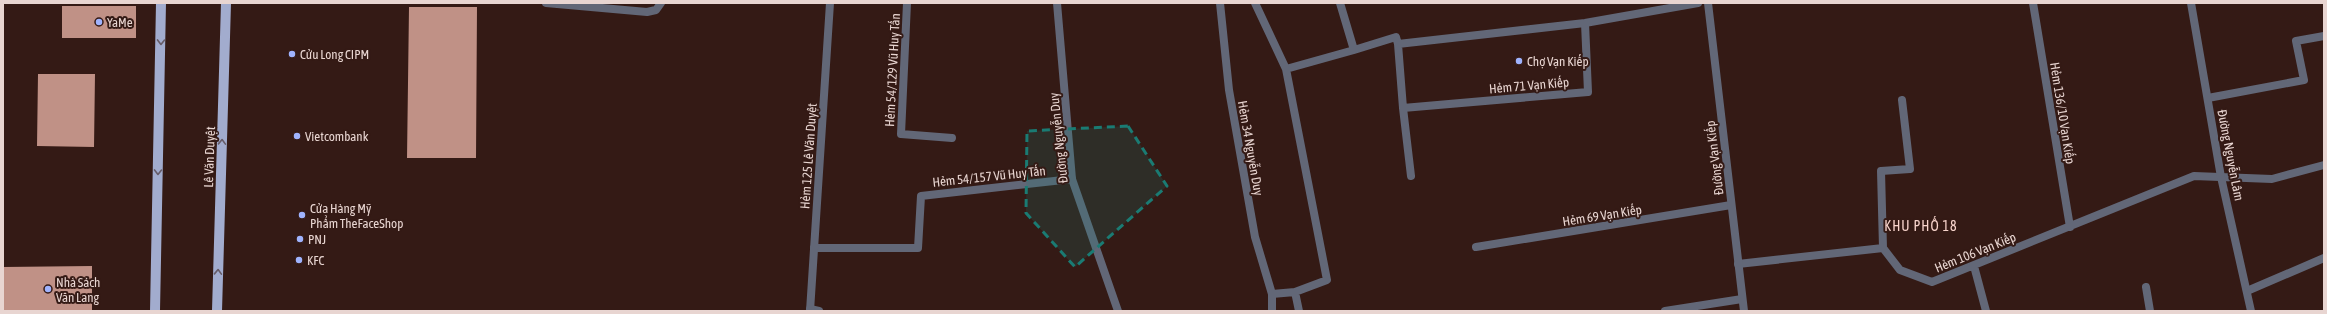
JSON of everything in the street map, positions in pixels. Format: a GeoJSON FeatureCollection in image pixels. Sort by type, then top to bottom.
{"type":"FeatureCollection","features":[{"type":"Feature","properties":{"kind":"main road"},"geometry":{"type":"LineString","coordinates":[[155,311],[161,3]]}},
{"type":"Feature","properties":{"kind":"main road","name":"Lê Văn Duyệt"},"geometry":{"type":"LineString","coordinates":[[217,311],[226,3]]}},
{"type":"Feature","properties":{"kind":"street"},"geometry":{"type":"LineString","coordinates":[[546,3],[647,12],[656,10],[661,3]]}},
{"type":"Feature","properties":{"kind":"street","name":"Hẻm 125 Lê Văn Duyệt"},"geometry":{"type":"LineString","coordinates":[[810,310],[830,3]]}},
{"type":"Feature","properties":{"kind":"street","name":"Hẻm 54/129 Vũ Huy Tấn"},"geometry":{"type":"LineString","coordinates":[[907,3],[901,134],[952,138]]}},
{"type":"Feature","properties":{"kind":"street","name":"Đường Nguyễn Duy"},"geometry":{"type":"LineString","coordinates":[[1057,3],[1072,179],[1118,311]]}},
{"type":"Feature","properties":{"kind":"street","name":"Hẻm 34 Nguyễn Duy"},"geometry":{"type":"LineString","coordinates":[[1220,3],[1228,90],[1252,222],[1272,294],[1272,311]]}},
{"type":"Feature","properties":{"kind":"street"},"geometry":{"type":"LineString","coordinates":[[1255,3],[1286,69],[1327,280],[1295,292],[1272,294]]}},
{"type":"Feature","properties":{"kind":"street"},"geometry":{"type":"LineString","coordinates":[[1340,3],[1354,50]]}},
{"type":"Feature","properties":{"kind":"street"},"geometry":{"type":"LineString","coordinates":[[1398,44],[1585,23],[1698,3]]}},
{"type":"Feature","properties":{"kind":"street","name":"Đường Vạn Kiếp"},"geometry":{"type":"LineString","coordinates":[[1708,3],[1744,311]]}},
{"type":"Feature","properties":{"kind":"street","name":"Hẻm 136/10 Vạn Kiếp"},"geometry":{"type":"LineString","coordinates":[[2033,3],[2070,226]]}},
{"type":"Feature","properties":{"kind":"street","name":"Đường Nguyễn Lâm"},"geometry":{"type":"LineString","coordinates":[[2192,3],[2222,177],[2251,311]]}},
{"type":"Feature","properties":{"kind":"street","name":"Hẻm 71 Vạn Kiếp"},"geometry":{"type":"LineString","coordinates":[[1403,108],[1588,92],[1585,23]]}},
{"type":"Feature","properties":{"kind":"street"},"geometry":{"type":"LineString","coordinates":[[2208,98],[2304,80],[2296,41],[2324,36]]}},
{"type":"Feature","properties":{"kind":"street"},"geometry":{"type":"LineString","coordinates":[[1286,69],[1396,37],[1398,44],[1403,108],[1411,176]]}},
{"type":"Feature","properties":{"kind":"street"},"geometry":{"type":"LineString","coordinates":[[1738,264],[1883,248],[1881,171],[1910,169],[1902,100]]}},
{"type":"Feature","properties":{"kind":"street","name":"Hẻm 106 Vạn Kiếp"},"geometry":{"type":"LineString","coordinates":[[1883,248],[1900,270],[1932,282],[2194,176],[2272,179],[2324,165]]}},
{"type":"Feature","properties":{"kind":"street","name":"Hẻm 54/157 Vũ Huy Tấn"},"geometry":{"type":"LineString","coordinates":[[814,248],[918,248],[921,196],[1072,179]]}},
{"type":"Feature","properties":{"kind":"street","name":"Hẻm 69 Vạn Kiếp"},"geometry":{"type":"LineString","coordinates":[[1476,248],[1731,205]]}},
{"type":"Feature","properties":{"kind":"street"},"geometry":{"type":"LineString","coordinates":[[2247,291],[2324,258]]}},
{"type":"Feature","properties":{"kind":"street"},"geometry":{"type":"LineString","coordinates":[[1974,266],[1986,311]]}},
{"type":"Feature","properties":{"kind":"street"},"geometry":{"type":"LineString","coordinates":[[2146,286],[2150,311]]}},
{"type":"Feature","properties":{"kind":"street"},"geometry":{"type":"LineString","coordinates":[[1295,292],[1299,311]]}},
{"type":"Feature","properties":{"kind":"street"},"geometry":{"type":"LineString","coordinates":[[1665,311],[1742,299]]}},
{"type":"Feature","properties":{"kind":"street"},"geometry":{"type":"LineString","coordinates":[[810,310],[819,311]]}},
{"type":"Feature","properties":{"kind":"highlighted area"},"geometry":{"type":"Polygon","coordinates":[[[1128,126],[1167,186],[1075,267],[1026,213],[1027,131],[1128,126]]]}},
{"type":"Feature","properties":{"kind":"building","name":"YaMe"},"geometry":{"type":"Polygon","coordinates":[[[62,6],[136,6],[136,38],[62,38],[62,6]]]}},
{"type":"Feature","properties":{"kind":"building"},"geometry":{"type":"Polygon","coordinates":[[[409,7],[477,7],[476,158],[407,158],[409,7]]]}},
{"type":"Feature","properties":{"kind":"building"},"geometry":{"type":"Polygon","coordinates":[[[38,74],[95,74],[94,147],[37,146],[38,74]]]}},
{"type":"Feature","properties":{"kind":"building","name":"Nhà Sách Văn Lang"},"geometry":{"type":"Polygon","coordinates":[[[92,266],[92,311],[3,311],[3,267],[92,266]]]}},
{"type":"Feature","properties":{"kind":"place","name":"YaMe"},"geometry":{"type":"Point","coordinates":[99,22]}},
{"type":"Feature","properties":{"kind":"place","name":"Cửu Long CIPM"},"geometry":{"type":"Point","coordinates":[292,54]}},
{"type":"Feature","properties":{"kind":"place","name":"Chợ Vạn Kiếp"},"geometry":{"type":"Point","coordinates":[1519,61]}},
{"type":"Feature","properties":{"kind":"place","name":"Vietcombank"},"geometry":{"type":"Point","coordinates":[297,136]}},
{"type":"Feature","properties":{"kind":"place","name":"Cửa Hàng Mỹ Phẩm TheFaceShop"},"geometry":{"type":"Point","coordinates":[302,215]}},
{"type":"Feature","properties":{"kind":"place","name":"PNJ"},"geometry":{"type":"Point","coordinates":[300,239]}},
{"type":"Feature","properties":{"kind":"place","name":"KFC"},"geometry":{"type":"Point","coordinates":[299,260]}},
{"type":"Feature","properties":{"kind":"place","name":"Nhà Sách Văn Lang"},"geometry":{"type":"Point","coordinates":[48,289]}},
{"type":"Feature","properties":{"kind":"district","name":"KHU PHỐ 18"},"geometry":{"type":"Point","coordinates":[1921,226]}}]}
